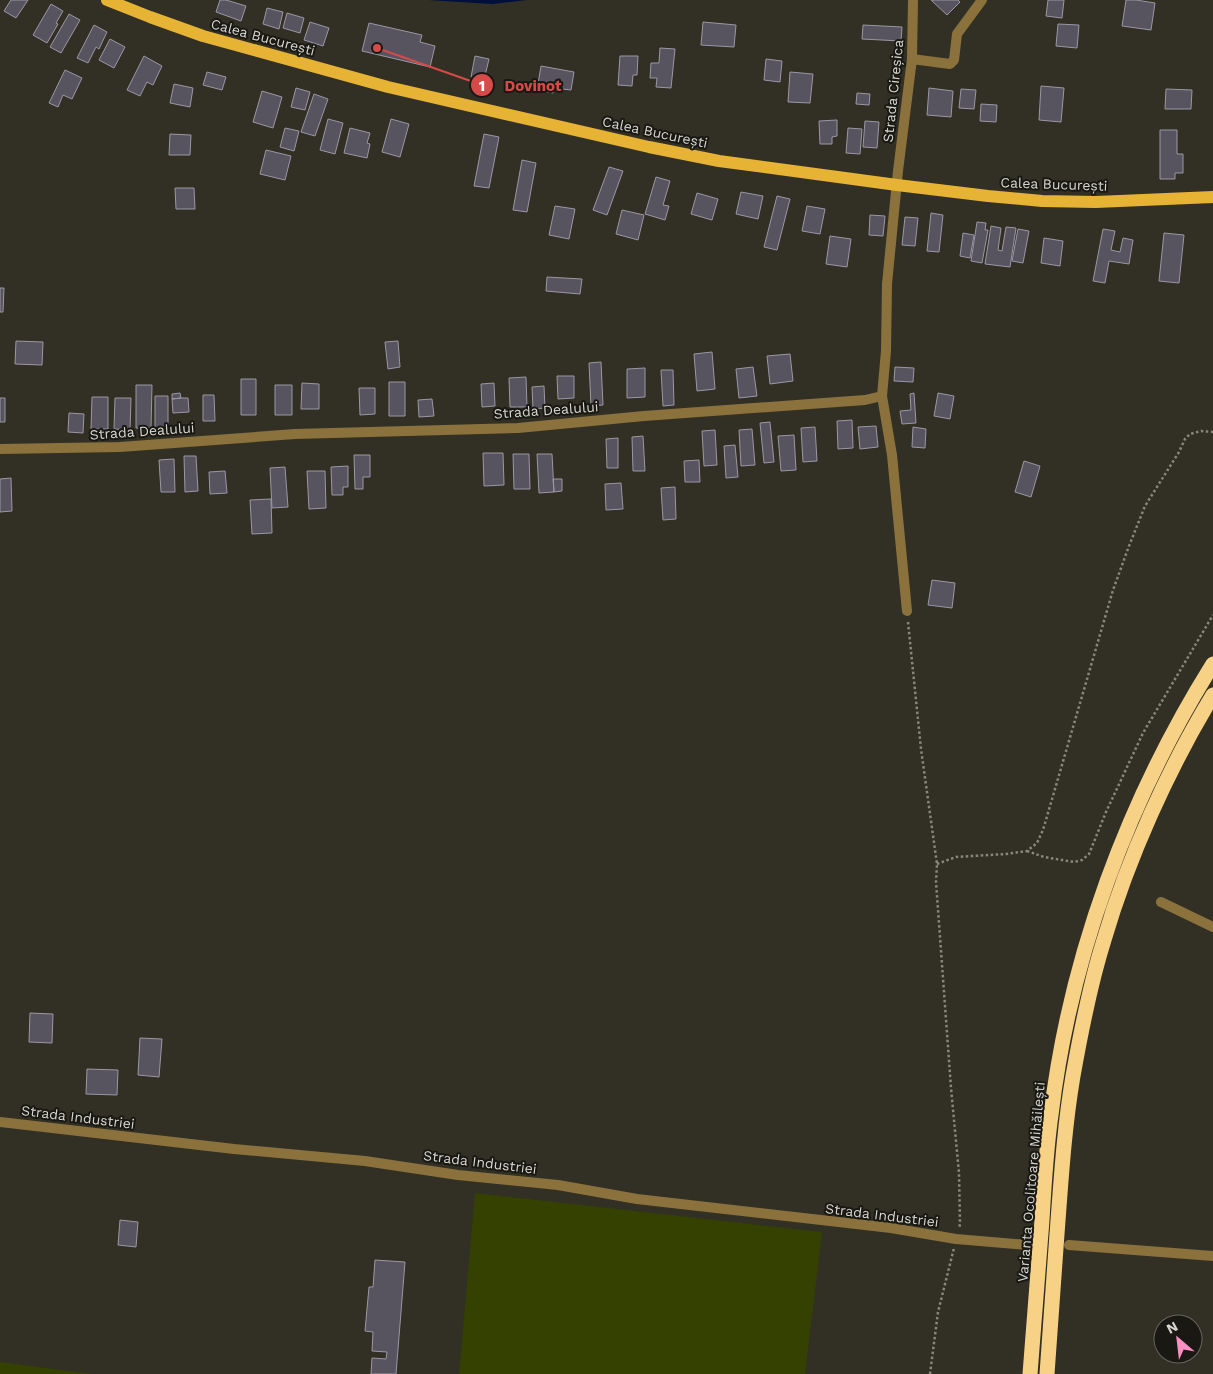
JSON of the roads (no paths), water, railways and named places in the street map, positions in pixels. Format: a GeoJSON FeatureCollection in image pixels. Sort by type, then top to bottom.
{"type":"FeatureCollection","features":[{"type":"Feature","properties":{"kind":"highway","name":"Varianta Ocolitoare Mihăilești"},"geometry":{"type":"LineString","coordinates":[[1030,1374],[1051,1114],[1070,1006],[1106,885],[1126,833],[1171,736],[1213,664]]}},
{"type":"Feature","properties":{"kind":"highway"},"geometry":{"type":"LineString","coordinates":[[1047,1374],[1066,1121],[1081,1032],[1092,985],[1120,892],[1141,839],[1187,741],[1213,695]]}},
{"type":"Feature","properties":{"kind":"main road","name":"Calea București"},"geometry":{"type":"LineString","coordinates":[[107,0],[203,36],[388,86],[649,147],[719,160],[897,185],[1042,201],[1096,202],[1213,196]]}},
{"type":"Feature","properties":{"kind":"street","name":"Strada Cireșica"},"geometry":{"type":"LineString","coordinates":[[897,185],[912,59],[914,0]]}},
{"type":"Feature","properties":{"kind":"street"},"geometry":{"type":"LineString","coordinates":[[912,59],[950,64],[954,60],[957,34],[982,0]]}},
{"type":"Feature","properties":{"kind":"street"},"geometry":{"type":"LineString","coordinates":[[897,185],[887,284],[886,350],[882,396],[892,455],[907,610]]}},
{"type":"Feature","properties":{"kind":"street","name":"Strada Dealului"},"geometry":{"type":"LineString","coordinates":[[0,449],[120,447],[295,434],[518,428],[864,400],[882,396]]}},
{"type":"Feature","properties":{"kind":"street"},"geometry":{"type":"LineString","coordinates":[[1161,902],[1213,927]]}},
{"type":"Feature","properties":{"kind":"street","name":"Strada Industriei"},"geometry":{"type":"LineString","coordinates":[[0,1122],[225,1148],[365,1161],[458,1175],[558,1185],[637,1200],[891,1228],[956,1239],[1028,1245]]}},
{"type":"Feature","properties":{"kind":"street"},"geometry":{"type":"LineString","coordinates":[[1068,1245],[1213,1256]]}},
{"type":"Feature","properties":{"kind":"water"},"geometry":{"type":"Polygon","coordinates":[[[428,0],[527,0],[492,4],[428,0]]]}},
{"type":"Feature","properties":{"kind":"place","name":"Dovinot"},"geometry":{"type":"Point","coordinates":[377,48]}}]}
